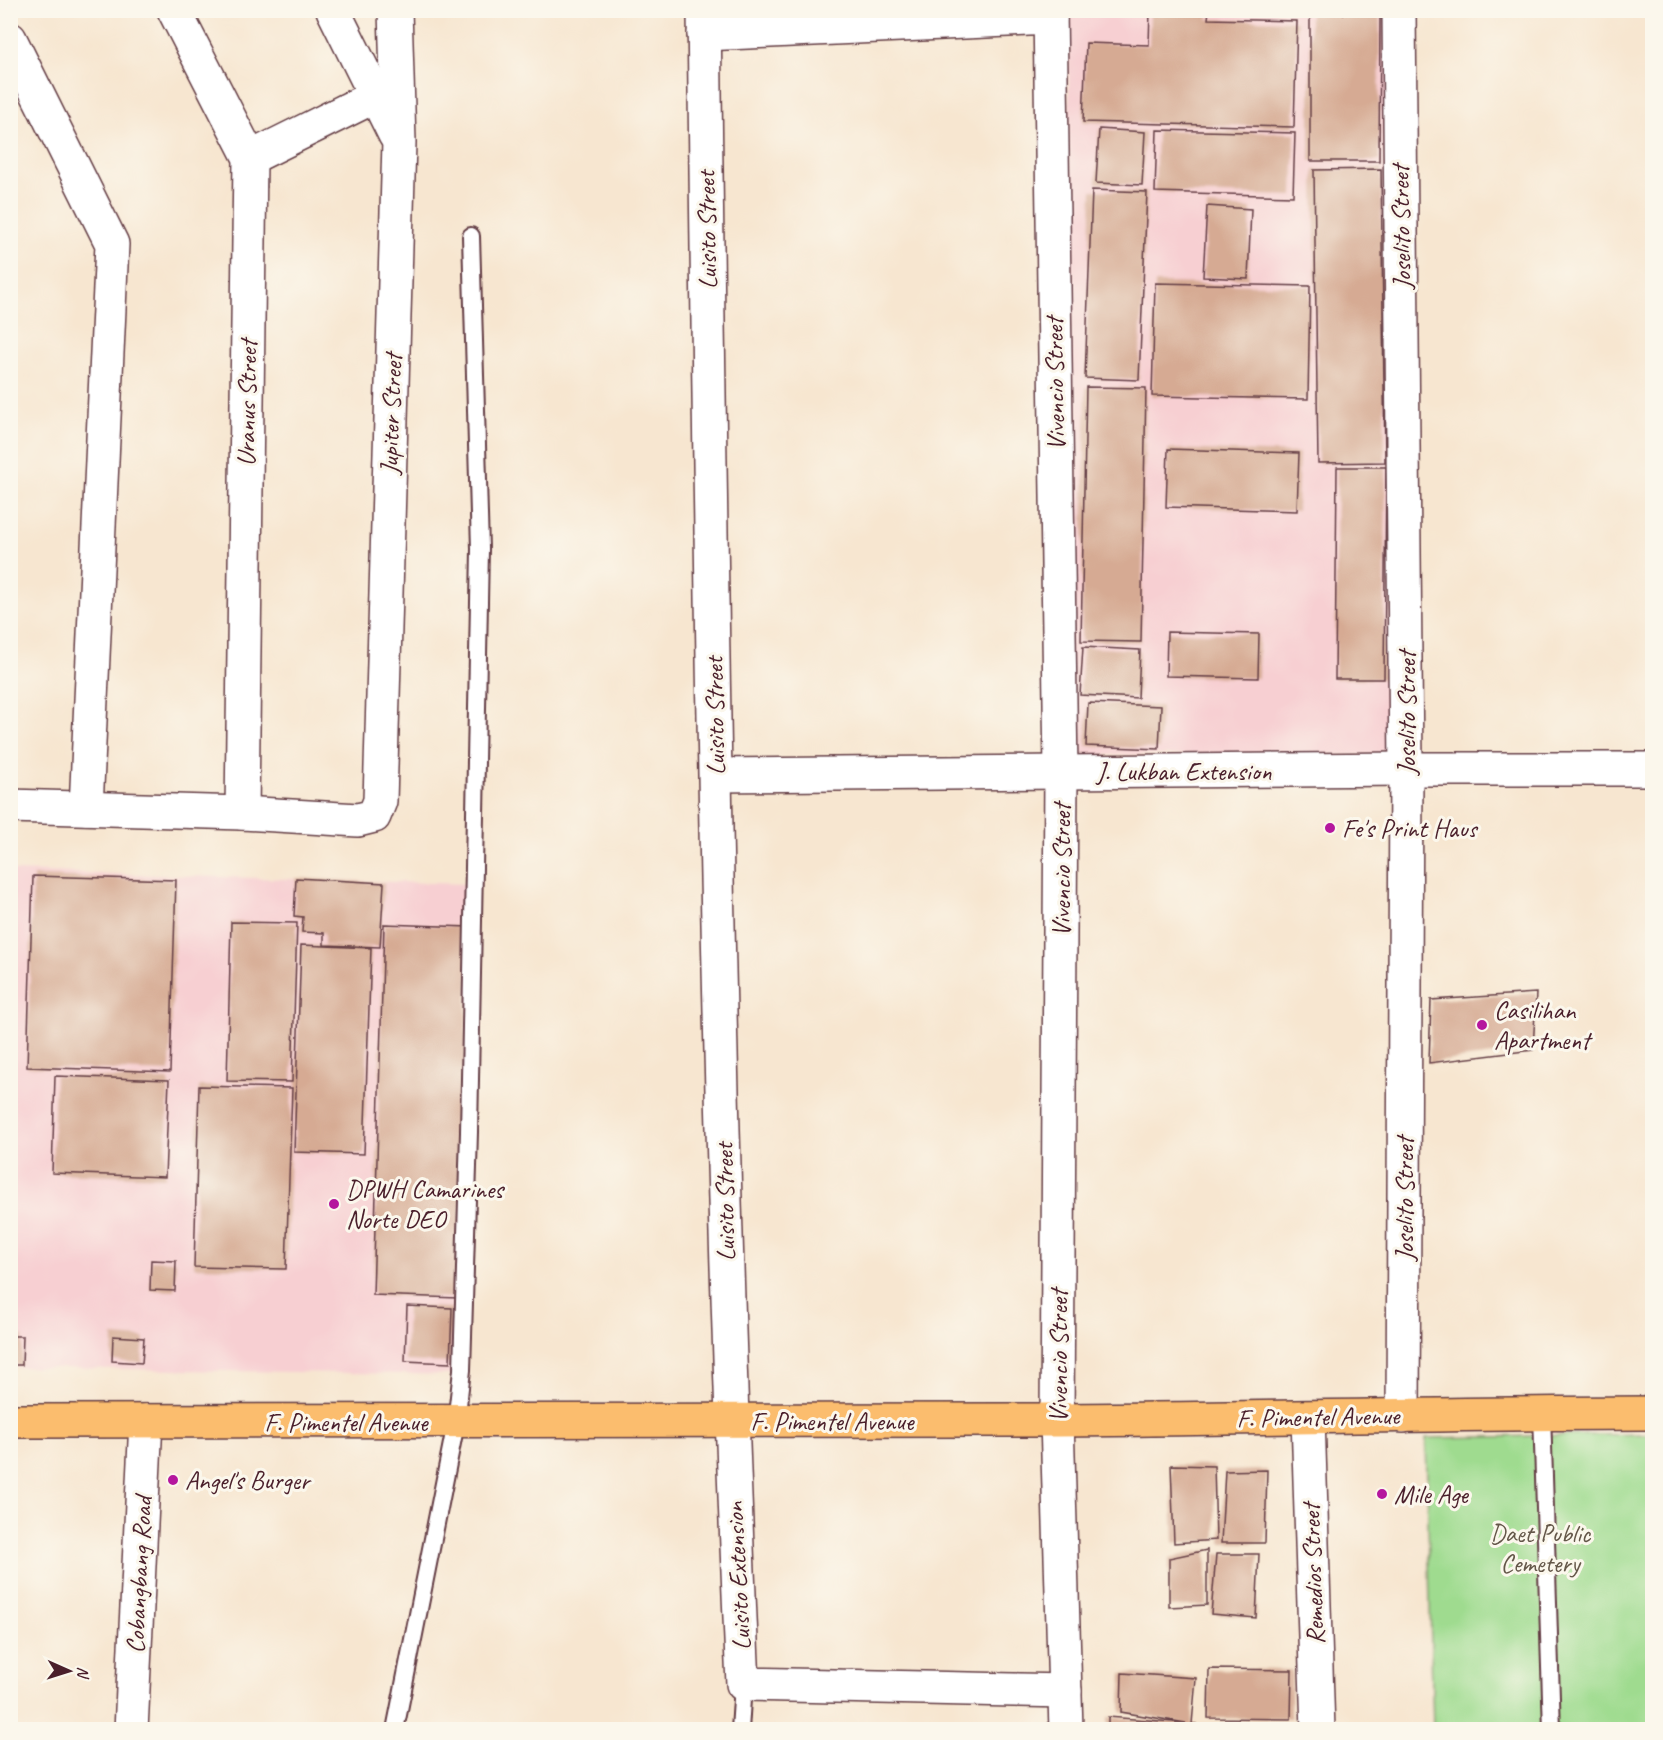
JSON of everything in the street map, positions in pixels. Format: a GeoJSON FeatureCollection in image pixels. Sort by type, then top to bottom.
{"type":"FeatureCollection","features":[{"type":"Feature","properties":{"kind":"main road","name":"F. Pimentel Avenue"},"geometry":{"type":"LineString","coordinates":[[10,1421],[730,1422],[1653,1413]]}},
{"type":"Feature","properties":{"kind":"street","name":"Uranus Street"},"geometry":{"type":"LineString","coordinates":[[174,10],[249,158],[242,813]]}},
{"type":"Feature","properties":{"kind":"street"},"geometry":{"type":"LineString","coordinates":[[333,10],[399,142]]}},
{"type":"Feature","properties":{"kind":"street","name":"Jupiter Street"},"geometry":{"type":"LineString","coordinates":[[242,813],[358,820],[374,816],[380,801],[399,142],[395,10]]}},
{"type":"Feature","properties":{"kind":"street","name":"Joselito Street"},"geometry":{"type":"LineString","coordinates":[[1399,10],[1406,769],[1403,1416]]}},
{"type":"Feature","properties":{"kind":"street"},"geometry":{"type":"LineString","coordinates":[[704,22],[1050,14]]}},
{"type":"Feature","properties":{"kind":"street","name":"Vivencio Street"},"geometry":{"type":"LineString","coordinates":[[1050,14],[1061,771],[1057,1420],[1066,1730]]}},
{"type":"Feature","properties":{"kind":"street","name":"Luisito Street"},"geometry":{"type":"LineString","coordinates":[[704,22],[716,775],[730,1422]]}},
{"type":"Feature","properties":{"kind":"street"},"geometry":{"type":"LineString","coordinates":[[10,39],[112,244],[86,808]]}},
{"type":"Feature","properties":{"kind":"street"},"geometry":{"type":"LineString","coordinates":[[249,158],[375,96]]}},
{"type":"Feature","properties":{"kind":"street","name":"J. Lukban Extension"},"geometry":{"type":"LineString","coordinates":[[716,775],[1653,769]]}},
{"type":"Feature","properties":{"kind":"street"},"geometry":{"type":"LineString","coordinates":[[10,806],[242,813]]}},
{"type":"Feature","properties":{"kind":"street","name":"Remedios Street"},"geometry":{"type":"LineString","coordinates":[[1308,1418],[1318,1730]]}},
{"type":"Feature","properties":{"kind":"street","name":"Cobangbang Road"},"geometry":{"type":"LineString","coordinates":[[131,1730],[146,1421]]}},
{"type":"Feature","properties":{"kind":"street","name":"Luisito Extension"},"geometry":{"type":"LineString","coordinates":[[730,1422],[743,1684]]}},
{"type":"Feature","properties":{"kind":"street"},"geometry":{"type":"LineString","coordinates":[[743,1684],[1065,1691]]}},
{"type":"Feature","properties":{"kind":"lane"},"geometry":{"type":"LineString","coordinates":[[395,1730],[456,1423],[462,1370],[468,1179],[479,561],[471,236]]}},
{"type":"Feature","properties":{"kind":"lane"},"geometry":{"type":"LineString","coordinates":[[1542,1413],[1552,1730]]}},
{"type":"Feature","properties":{"kind":"lane","name":"Luisito Extension"},"geometry":{"type":"LineString","coordinates":[[740,1730],[743,1684]]}},
{"type":"Feature","properties":{"kind":"shaded area"},"geometry":{"type":"Polygon","coordinates":[[[1069,11],[1394,11],[1392,755],[1068,755],[1069,11]]]}},
{"type":"Feature","properties":{"kind":"shaded area"},"geometry":{"type":"Polygon","coordinates":[[[11,871],[466,884],[458,1375],[11,1367],[11,871]]]}},
{"type":"Feature","properties":{"kind":"green space","name":"Daet Public Cemetery"},"geometry":{"type":"Polygon","coordinates":[[[1652,1434],[1652,1729],[1433,1729],[1426,1438],[1652,1434]]]}},
{"type":"Feature","properties":{"kind":"building"},"geometry":{"type":"Polygon","coordinates":[[[1150,10],[1209,10],[1208,19],[1297,21],[1294,127],[1083,122],[1086,43],[1149,45],[1150,10]]]}},
{"type":"Feature","properties":{"kind":"building"},"geometry":{"type":"Polygon","coordinates":[[[1310,14],[1380,14],[1379,161],[1310,161],[1310,14]]]}},
{"type":"Feature","properties":{"kind":"building"},"geometry":{"type":"Polygon","coordinates":[[[1099,129],[1145,132],[1142,185],[1096,183],[1099,129]]]}},
{"type":"Feature","properties":{"kind":"building"},"geometry":{"type":"Polygon","coordinates":[[[1157,130],[1295,133],[1293,196],[1155,192],[1157,130]]]}},
{"type":"Feature","properties":{"kind":"building"},"geometry":{"type":"Polygon","coordinates":[[[1381,169],[1385,462],[1318,463],[1314,170],[1381,169]]]}},
{"type":"Feature","properties":{"kind":"building"},"geometry":{"type":"Polygon","coordinates":[[[1092,190],[1147,192],[1139,380],[1085,378],[1092,190]]]}},
{"type":"Feature","properties":{"kind":"building"},"geometry":{"type":"Polygon","coordinates":[[[1207,206],[1251,209],[1248,279],[1203,277],[1207,206]]]}},
{"type":"Feature","properties":{"kind":"building"},"geometry":{"type":"Polygon","coordinates":[[[1155,283],[1310,286],[1308,399],[1152,396],[1155,283]]]}},
{"type":"Feature","properties":{"kind":"building"},"geometry":{"type":"Polygon","coordinates":[[[1086,387],[1146,388],[1141,642],[1081,641],[1086,387]]]}},
{"type":"Feature","properties":{"kind":"building"},"geometry":{"type":"Polygon","coordinates":[[[1168,449],[1299,453],[1297,511],[1166,507],[1168,449]]]}},
{"type":"Feature","properties":{"kind":"building"},"geometry":{"type":"Polygon","coordinates":[[[1337,467],[1386,467],[1384,679],[1335,679],[1337,467]]]}},
{"type":"Feature","properties":{"kind":"building"},"geometry":{"type":"Polygon","coordinates":[[[1167,632],[1259,634],[1258,678],[1166,676],[1167,632]]]}},
{"type":"Feature","properties":{"kind":"building"},"geometry":{"type":"Polygon","coordinates":[[[1083,647],[1140,650],[1138,698],[1080,695],[1083,647]]]}},
{"type":"Feature","properties":{"kind":"building"},"geometry":{"type":"Polygon","coordinates":[[[1088,703],[1161,706],[1159,749],[1086,746],[1088,703]]]}},
{"type":"Feature","properties":{"kind":"building"},"geometry":{"type":"Polygon","coordinates":[[[33,876],[176,880],[170,1072],[27,1067],[33,876]]]}},
{"type":"Feature","properties":{"kind":"building"},"geometry":{"type":"Polygon","coordinates":[[[296,878],[384,883],[380,947],[324,945],[324,933],[302,932],[303,917],[294,916],[296,878]]]}},
{"type":"Feature","properties":{"kind":"building"},"geometry":{"type":"Polygon","coordinates":[[[10,889],[13,889],[12,929],[10,929],[10,889]]]}},
{"type":"Feature","properties":{"kind":"building"},"geometry":{"type":"Polygon","coordinates":[[[231,922],[297,923],[292,1082],[227,1081],[231,922]]]}},
{"type":"Feature","properties":{"kind":"building"},"geometry":{"type":"Polygon","coordinates":[[[384,924],[469,927],[458,1298],[373,1295],[384,924]]]}},
{"type":"Feature","properties":{"kind":"building"},"geometry":{"type":"Polygon","coordinates":[[[301,945],[371,948],[364,1154],[294,1152],[301,945]]]}},
{"type":"Feature","properties":{"kind":"building","name":"Casilihan Apartment"},"geometry":{"type":"Polygon","coordinates":[[[1536,993],[1533,1050],[1429,1063],[1431,1000],[1536,993]]]}},
{"type":"Feature","properties":{"kind":"building"},"geometry":{"type":"Polygon","coordinates":[[[55,1076],[169,1080],[165,1177],[52,1173],[55,1076]]]}},
{"type":"Feature","properties":{"kind":"building"},"geometry":{"type":"Polygon","coordinates":[[[199,1086],[292,1088],[286,1269],[194,1267],[199,1086]]]}},
{"type":"Feature","properties":{"kind":"building"},"geometry":{"type":"Polygon","coordinates":[[[151,1260],[176,1261],[175,1291],[150,1290],[151,1260]]]}},
{"type":"Feature","properties":{"kind":"building"},"geometry":{"type":"Polygon","coordinates":[[[407,1306],[452,1308],[450,1363],[405,1361],[407,1306]]]}},
{"type":"Feature","properties":{"kind":"building"},"geometry":{"type":"Polygon","coordinates":[[[10,1336],[23,1336],[22,1365],[10,1365],[10,1336]]]}},
{"type":"Feature","properties":{"kind":"building"},"geometry":{"type":"Polygon","coordinates":[[[113,1336],[144,1338],[142,1363],[112,1361],[113,1336]]]}},
{"type":"Feature","properties":{"kind":"building"},"geometry":{"type":"Polygon","coordinates":[[[1171,1465],[1214,1466],[1216,1540],[1174,1543],[1171,1465]]]}},
{"type":"Feature","properties":{"kind":"building"},"geometry":{"type":"Polygon","coordinates":[[[1267,1470],[1265,1543],[1221,1543],[1225,1471],[1267,1470]]]}},
{"type":"Feature","properties":{"kind":"building"},"geometry":{"type":"Polygon","coordinates":[[[1207,1550],[1207,1605],[1169,1607],[1169,1558],[1207,1550]]]}},
{"type":"Feature","properties":{"kind":"building"},"geometry":{"type":"Polygon","coordinates":[[[1216,1554],[1259,1554],[1256,1618],[1211,1614],[1216,1554]]]}},
{"type":"Feature","properties":{"kind":"building"},"geometry":{"type":"Polygon","coordinates":[[[1209,1669],[1292,1670],[1291,1719],[1208,1718],[1209,1669]]]}},
{"type":"Feature","properties":{"kind":"building"},"geometry":{"type":"Polygon","coordinates":[[[1122,1673],[1196,1678],[1192,1724],[1196,1724],[1196,1730],[1108,1730],[1108,1717],[1186,1723],[1121,1712],[1122,1673]]]}},
{"type":"Feature","properties":{"kind":"building"},"geometry":{"type":"Polygon","coordinates":[[[1211,1724],[1283,1726],[1283,1730],[1211,1730],[1211,1724]]]}},
{"type":"Feature","properties":{"kind":"place","name":"Fe's Print Haus"},"geometry":{"type":"Point","coordinates":[1330,828]}},
{"type":"Feature","properties":{"kind":"place","name":"Casilihan Apartment"},"geometry":{"type":"Point","coordinates":[1482,1025]}},
{"type":"Feature","properties":{"kind":"place","name":"DPWH Camarines Norte DEO"},"geometry":{"type":"Point","coordinates":[334,1204]}},
{"type":"Feature","properties":{"kind":"place","name":"Angel's Burger"},"geometry":{"type":"Point","coordinates":[173,1480]}},
{"type":"Feature","properties":{"kind":"place","name":"Mile Age"},"geometry":{"type":"Point","coordinates":[1382,1494]}}]}
